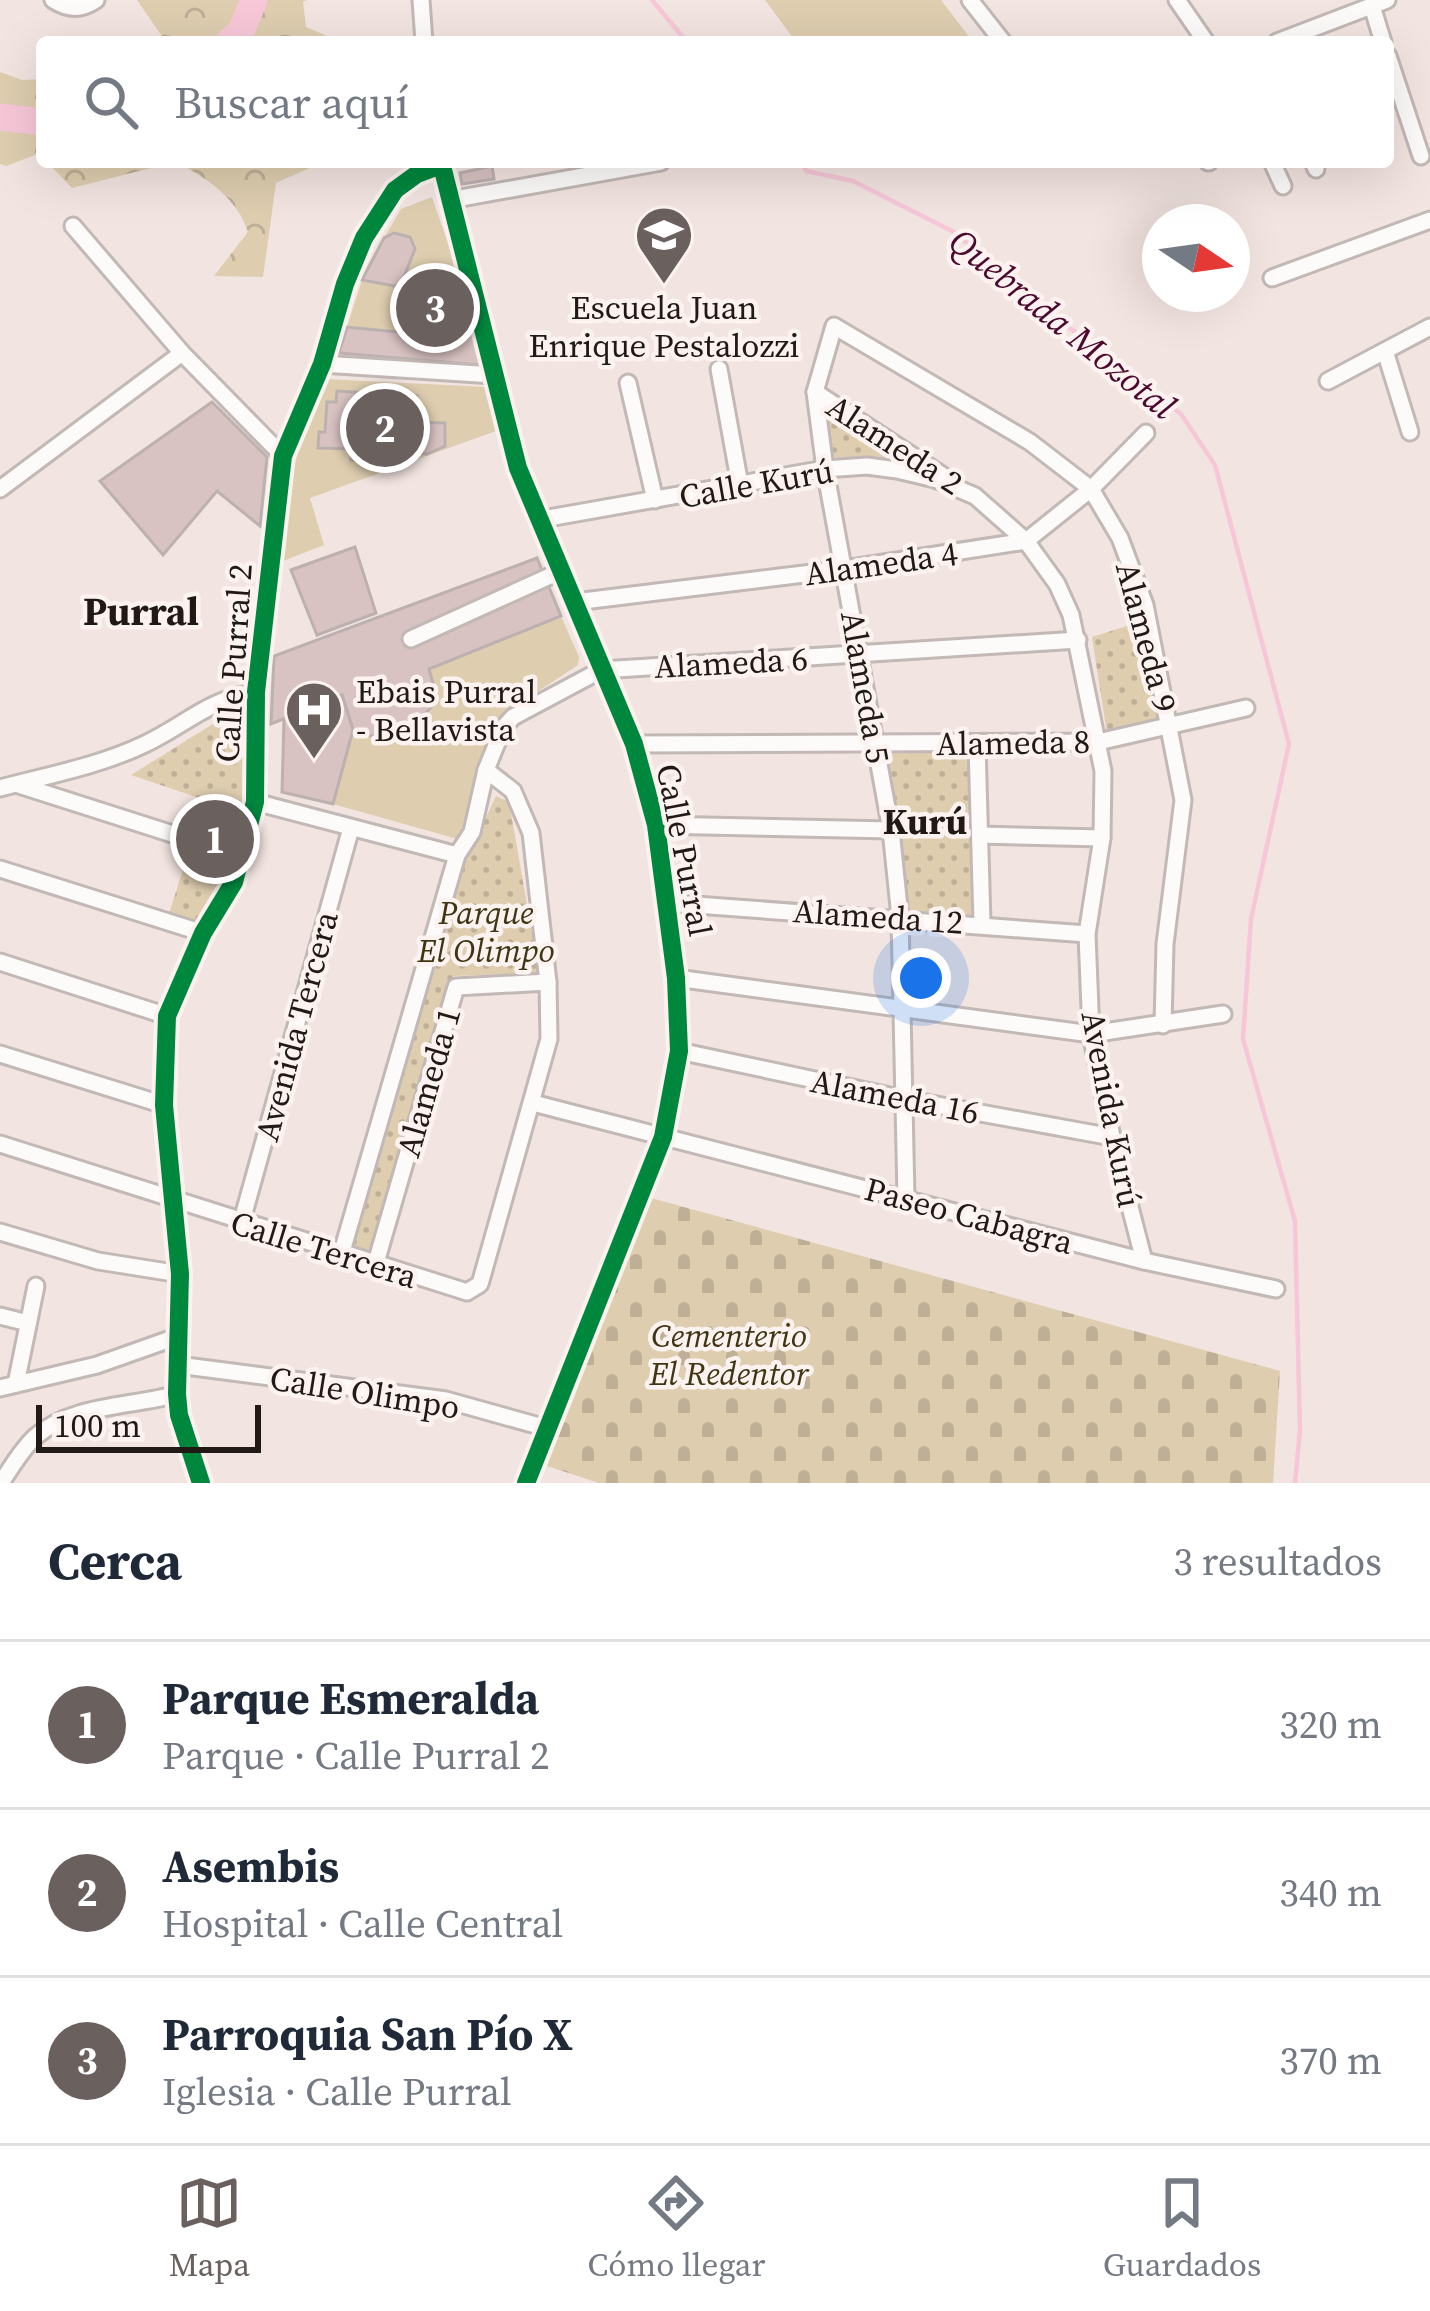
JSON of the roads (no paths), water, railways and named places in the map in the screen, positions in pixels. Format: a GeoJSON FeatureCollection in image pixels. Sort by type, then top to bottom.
{"type":"FeatureCollection","features":[{"type":"Feature","properties":{"kind":"street"},"geometry":{"type":"LineString","coordinates":[[53,0],[69,8],[86,7],[97,0]]}},
{"type":"Feature","properties":{"kind":"street"},"geometry":{"type":"LineString","coordinates":[[421,0],[424,36]]}},
{"type":"Feature","properties":{"kind":"street"},"geometry":{"type":"LineString","coordinates":[[970,0],[998,36]]}},
{"type":"Feature","properties":{"kind":"street"},"geometry":{"type":"LineString","coordinates":[[1177,0],[1202,36]]}},
{"type":"Feature","properties":{"kind":"street"},"geometry":{"type":"LineString","coordinates":[[1293,36],[1379,3],[1382,36]]}},
{"type":"Feature","properties":{"kind":"street"},"geometry":{"type":"LineString","coordinates":[[1394,74],[1421,156]]}},
{"type":"Feature","properties":{"kind":"street","name":"Calle Purral 2"},"geometry":{"type":"LineString","coordinates":[[201,1483],[177,1394],[180,1274],[164,1105],[167,1016],[203,933],[234,882],[255,802],[256,692],[284,456],[322,364],[364,238],[395,190],[430,168]]}},
{"type":"Feature","properties":{"kind":"street","name":"Calle Purral"},"geometry":{"type":"LineString","coordinates":[[442,168],[518,468],[634,744],[656,825],[676,978],[679,1051],[663,1137],[526,1483]]}},
{"type":"Feature","properties":{"kind":"street"},"geometry":{"type":"LineString","coordinates":[[450,200],[628,168]]}},
{"type":"Feature","properties":{"kind":"street"},"geometry":{"type":"LineString","coordinates":[[1275,168],[1283,186]]}},
{"type":"Feature","properties":{"kind":"street"},"geometry":{"type":"LineString","coordinates":[[1272,278],[1430,220]]}},
{"type":"Feature","properties":{"kind":"street"},"geometry":{"type":"LineString","coordinates":[[73,226],[182,353],[284,456]]}},
{"type":"Feature","properties":{"kind":"street","name":"Alameda 5"},"geometry":{"type":"LineString","coordinates":[[834,326],[815,392],[891,830],[900,917],[906,1198]]}},
{"type":"Feature","properties":{"kind":"street","name":"Alameda 9"},"geometry":{"type":"LineString","coordinates":[[834,326],[972,404],[1091,489],[1120,538],[1145,605],[1183,800],[1165,944],[1163,1025]]}},
{"type":"Feature","properties":{"kind":"street"},"geometry":{"type":"LineString","coordinates":[[1328,381],[1430,327]]}},
{"type":"Feature","properties":{"kind":"street"},"geometry":{"type":"LineString","coordinates":[[1385,351],[1410,432]]}},
{"type":"Feature","properties":{"kind":"street"},"geometry":{"type":"LineString","coordinates":[[0,488],[182,353]]}},
{"type":"Feature","properties":{"kind":"street"},"geometry":{"type":"LineString","coordinates":[[322,364],[494,375]]}},
{"type":"Feature","properties":{"kind":"street"},"geometry":{"type":"LineString","coordinates":[[718,369],[740,485]]}},
{"type":"Feature","properties":{"kind":"street"},"geometry":{"type":"LineString","coordinates":[[628,383],[655,500]]}},
{"type":"Feature","properties":{"kind":"street","name":"Alameda 2"},"geometry":{"type":"LineString","coordinates":[[815,392],[975,496]]}},
{"type":"Feature","properties":{"kind":"street"},"geometry":{"type":"LineString","coordinates":[[1026,542],[1091,489],[1146,433]]}},
{"type":"Feature","properties":{"kind":"street","name":"Calle Kurú"},"geometry":{"type":"LineString","coordinates":[[537,520],[825,469],[897,470],[975,496],[1026,542]]}},
{"type":"Feature","properties":{"kind":"street","name":"Alameda 4"},"geometry":{"type":"LineString","coordinates":[[575,602],[1026,542]]}},
{"type":"Feature","properties":{"kind":"street","name":"Avenida Kurú"},"geometry":{"type":"LineString","coordinates":[[1026,542],[1058,584],[1078,640],[1103,771],[1102,838],[1087,934],[1091,1034],[1144,1261]]}},
{"type":"Feature","properties":{"kind":"street"},"geometry":{"type":"LineString","coordinates":[[411,639],[561,572]]}},
{"type":"Feature","properties":{"kind":"street","name":"Alameda 6"},"geometry":{"type":"LineString","coordinates":[[601,670],[1078,640]]}},
{"type":"Feature","properties":{"kind":"street"},"geometry":{"type":"LineString","coordinates":[[341,1255],[457,855],[472,832],[486,770],[503,728],[513,717],[601,670]]}},
{"type":"Feature","properties":{"kind":"street"},"geometry":{"type":"LineString","coordinates":[[8,786],[106,761],[151,742],[225,697],[256,692]]}},
{"type":"Feature","properties":{"kind":"street","name":"Alameda 8"},"geometry":{"type":"LineString","coordinates":[[634,744],[1098,742],[1246,708]]}},
{"type":"Feature","properties":{"kind":"street"},"geometry":{"type":"LineString","coordinates":[[977,744],[982,923]]}},
{"type":"Feature","properties":{"kind":"street"},"geometry":{"type":"LineString","coordinates":[[486,770],[513,790],[531,833],[548,982],[549,1039],[533,1103]]}},
{"type":"Feature","properties":{"kind":"street"},"geometry":{"type":"LineString","coordinates":[[8,786],[188,839]]}},
{"type":"Feature","properties":{"kind":"street"},"geometry":{"type":"LineString","coordinates":[[255,802],[457,855]]}},
{"type":"Feature","properties":{"kind":"street"},"geometry":{"type":"LineString","coordinates":[[656,825],[891,830]]}},
{"type":"Feature","properties":{"kind":"street","name":"Avenida Tercera"},"geometry":{"type":"LineString","coordinates":[[241,1224],[351,828]]}},
{"type":"Feature","properties":{"kind":"street"},"geometry":{"type":"LineString","coordinates":[[980,835],[1102,838]]}},
{"type":"Feature","properties":{"kind":"street"},"geometry":{"type":"LineString","coordinates":[[0,869],[203,933]]}},
{"type":"Feature","properties":{"kind":"street","name":"Alameda 12"},"geometry":{"type":"LineString","coordinates":[[669,903],[1087,934]]}},
{"type":"Feature","properties":{"kind":"street"},"geometry":{"type":"LineString","coordinates":[[0,962],[167,1016]]}},
{"type":"Feature","properties":{"kind":"street"},"geometry":{"type":"LineString","coordinates":[[676,978],[1091,1034],[1223,1014]]}},
{"type":"Feature","properties":{"kind":"street","name":"Alameda 1"},"geometry":{"type":"LineString","coordinates":[[375,1266],[456,987],[548,982]]}},
{"type":"Feature","properties":{"kind":"street","name":"Alameda 16"},"geometry":{"type":"LineString","coordinates":[[679,1051],[1112,1137]]}},
{"type":"Feature","properties":{"kind":"street"},"geometry":{"type":"LineString","coordinates":[[0,1054],[164,1105]]}},
{"type":"Feature","properties":{"kind":"street","name":"Calle Tercera"},"geometry":{"type":"LineString","coordinates":[[0,1144],[467,1292],[480,1284],[533,1103]]}},
{"type":"Feature","properties":{"kind":"street","name":"Paseo Cabagra"},"geometry":{"type":"LineString","coordinates":[[533,1103],[1144,1261],[1276,1288]]}},
{"type":"Feature","properties":{"kind":"street"},"geometry":{"type":"LineString","coordinates":[[0,1232],[98,1261],[180,1274]]}},
{"type":"Feature","properties":{"kind":"street"},"geometry":{"type":"LineString","coordinates":[[8,1386],[36,1286]]}},
{"type":"Feature","properties":{"kind":"street"},"geometry":{"type":"LineString","coordinates":[[0,1316],[28,1323]]}},
{"type":"Feature","properties":{"kind":"street"},"geometry":{"type":"LineString","coordinates":[[8,1386],[97,1365],[179,1336]]}},
{"type":"Feature","properties":{"kind":"street","name":"Calle Olimpo"},"geometry":{"type":"LineString","coordinates":[[178,1365],[446,1400],[550,1430]]}},
{"type":"Feature","properties":{"kind":"street"},"geometry":{"type":"LineString","coordinates":[[2,1483],[34,1438],[61,1422],[177,1394]]}},
{"type":"Feature","properties":{"kind":"waterway"},"geometry":{"type":"LineString","coordinates":[[236,36],[254,0]]}},
{"type":"Feature","properties":{"kind":"waterway","name":"Quebrada Mozotal"},"geometry":{"type":"LineString","coordinates":[[652,0],[682,36]]}},
{"type":"Feature","properties":{"kind":"waterway"},"geometry":{"type":"LineString","coordinates":[[0,117],[36,121]]}},
{"type":"Feature","properties":{"kind":"waterway","name":"Quebrada Mozotal"},"geometry":{"type":"LineString","coordinates":[[805,168],[853,181],[954,232],[1181,414],[1215,465],[1289,744],[1251,919],[1243,1039],[1295,1221],[1300,1430],[1295,1483]]}},
{"type":"Feature","properties":{"kind":"place","name":"Escuela Juan Enrique Pestalozzi"},"geometry":{"type":"Point","coordinates":[664,286]}},
{"type":"Feature","properties":{"kind":"place","name":"Parroquia San Pío X"},"geometry":{"type":"Point","coordinates":[435,308]}},
{"type":"Feature","properties":{"kind":"place","name":"Asembis"},"geometry":{"type":"Point","coordinates":[385,428]}},
{"type":"Feature","properties":{"kind":"place","name":"Ebais Purral - Bellavista"},"geometry":{"type":"Point","coordinates":[314,761]}},
{"type":"Feature","properties":{"kind":"place","name":"Parque Esmeralda"},"geometry":{"type":"Point","coordinates":[215,839]}},
{"type":"Feature","properties":{"kind":"district","name":"Purral"},"geometry":{"type":"Point","coordinates":[141,611]}},
{"type":"Feature","properties":{"kind":"district","name":"Kurú"},"geometry":{"type":"Point","coordinates":[925,821]}},
{"type":"Feature","properties":{"kind":"park label","name":"Parque El Olimpo"},"geometry":{"type":"Point","coordinates":[486,931]}},
{"type":"Feature","properties":{"kind":"park label","name":"Cementerio El Redentor"},"geometry":{"type":"Point","coordinates":[729,1354]}}]}
